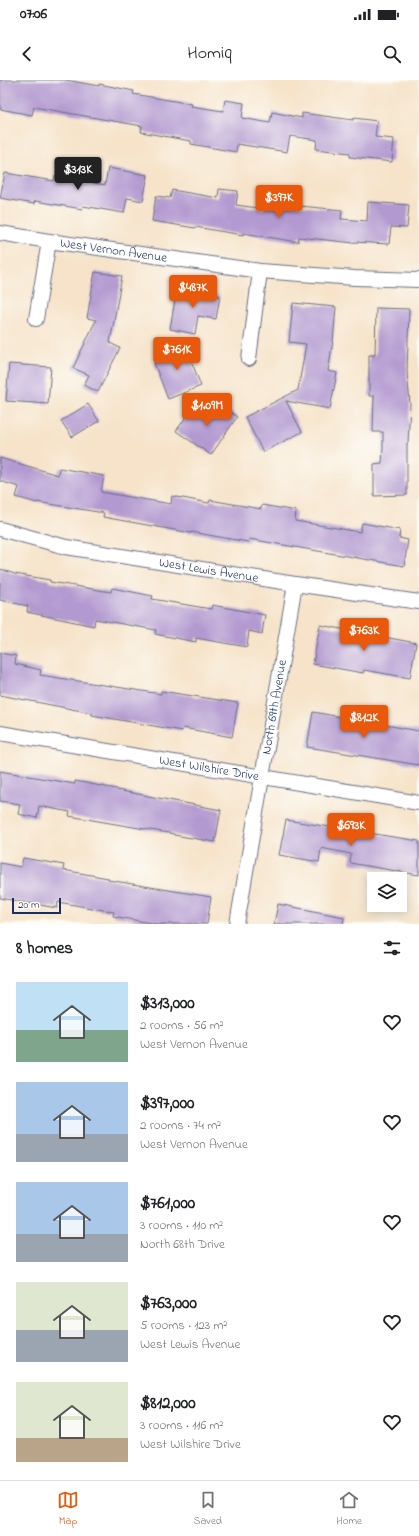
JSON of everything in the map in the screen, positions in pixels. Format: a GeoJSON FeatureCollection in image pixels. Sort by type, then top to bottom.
{"type":"FeatureCollection","features":[{"type":"Feature","properties":{"kind":"street","name":"West Vernon Avenue"},"geometry":{"type":"LineString","coordinates":[[0,233],[260,270],[355,278],[419,280]]}},
{"type":"Feature","properties":{"kind":"street"},"geometry":{"type":"LineString","coordinates":[[36,319],[49,241]]}},
{"type":"Feature","properties":{"kind":"street"},"geometry":{"type":"LineString","coordinates":[[249,359],[260,270]]}},
{"type":"Feature","properties":{"kind":"street","name":"West Lewis Avenue"},"geometry":{"type":"LineString","coordinates":[[0,530],[66,547],[295,584],[419,602]]}},
{"type":"Feature","properties":{"kind":"street","name":"North 69th Avenue"},"geometry":{"type":"LineString","coordinates":[[237,924],[295,584]]}},
{"type":"Feature","properties":{"kind":"street","name":"West Wilshire Drive"},"geometry":{"type":"LineString","coordinates":[[0,733],[419,803]]}},
{"type":"Feature","properties":{"kind":"building"},"geometry":{"type":"Polygon","coordinates":[[[0,80],[66,80],[99,86],[99,84],[134,91],[133,94],[223,111],[225,100],[244,103],[242,118],[270,123],[272,112],[302,118],[302,113],[353,120],[354,118],[377,121],[375,137],[394,139],[392,162],[350,157],[350,153],[316,149],[317,140],[290,136],[287,152],[237,144],[236,152],[191,144],[191,141],[141,132],[142,126],[34,107],[32,115],[0,109],[0,80]]]}},
{"type":"Feature","properties":{"kind":"building"},"geometry":{"type":"Polygon","coordinates":[[[108,168],[148,175],[143,201],[127,198],[124,213],[83,206],[82,209],[35,201],[34,204],[0,198],[5,173],[54,181],[55,176],[105,185],[108,168]]]}},
{"type":"Feature","properties":{"kind":"building"},"geometry":{"type":"Polygon","coordinates":[[[219,189],[238,191],[236,205],[264,209],[266,200],[289,203],[289,205],[342,210],[341,219],[367,221],[368,202],[409,205],[407,228],[391,227],[389,244],[354,243],[299,237],[298,242],[152,221],[156,196],[170,198],[172,190],[218,198],[219,189]]]}},
{"type":"Feature","properties":{"kind":"building"},"geometry":{"type":"Polygon","coordinates":[[[95,272],[122,276],[110,343],[120,348],[98,392],[84,385],[89,375],[73,368],[96,320],[87,318],[95,272]]]}},
{"type":"Feature","properties":{"kind":"building"},"geometry":{"type":"Polygon","coordinates":[[[177,288],[220,296],[216,319],[198,316],[195,334],[170,329],[177,288]]]}},
{"type":"Feature","properties":{"kind":"building"},"geometry":{"type":"Polygon","coordinates":[[[293,303],[336,307],[333,341],[328,371],[337,373],[330,409],[286,401],[302,432],[263,452],[245,417],[298,390],[306,344],[289,342],[293,303]]]}},
{"type":"Feature","properties":{"kind":"building"},"geometry":{"type":"Polygon","coordinates":[[[376,308],[409,309],[407,372],[410,404],[407,443],[407,495],[374,496],[374,464],[382,463],[383,447],[383,432],[373,432],[374,396],[369,396],[369,355],[375,355],[376,308]]]}},
{"type":"Feature","properties":{"kind":"building"},"geometry":{"type":"Polygon","coordinates":[[[184,342],[201,386],[168,399],[154,363],[163,359],[160,351],[184,342]]]}},
{"type":"Feature","properties":{"kind":"building"},"geometry":{"type":"Polygon","coordinates":[[[9,364],[51,367],[48,404],[6,401],[9,364]]]}},
{"type":"Feature","properties":{"kind":"building"},"geometry":{"type":"Polygon","coordinates":[[[218,403],[237,417],[211,455],[176,431],[194,406],[208,416],[218,403]]]}},
{"type":"Feature","properties":{"kind":"building"},"geometry":{"type":"Polygon","coordinates":[[[88,404],[99,421],[72,437],[61,421],[88,404]]]}},
{"type":"Feature","properties":{"kind":"building"},"geometry":{"type":"Polygon","coordinates":[[[0,458],[58,475],[59,468],[104,476],[101,492],[171,504],[172,496],[209,503],[210,500],[261,509],[262,505],[296,511],[295,521],[360,532],[362,523],[400,530],[399,538],[408,540],[404,566],[249,539],[248,542],[191,533],[103,517],[104,513],[37,503],[16,497],[19,487],[0,481],[0,458]]]}},
{"type":"Feature","properties":{"kind":"building"},"geometry":{"type":"Polygon","coordinates":[[[0,569],[15,574],[50,580],[50,582],[111,592],[112,588],[153,596],[152,599],[211,609],[212,605],[265,615],[262,634],[249,631],[247,647],[196,638],[196,642],[155,634],[156,630],[95,619],[94,626],[27,612],[28,606],[0,600],[0,569]]]}},
{"type":"Feature","properties":{"kind":"building"},"geometry":{"type":"Polygon","coordinates":[[[320,625],[416,643],[410,678],[364,670],[363,673],[313,664],[320,625]]]}},
{"type":"Feature","properties":{"kind":"building"},"geometry":{"type":"Polygon","coordinates":[[[0,653],[16,656],[15,664],[41,670],[40,675],[161,694],[161,691],[238,703],[232,737],[183,728],[182,731],[92,715],[92,713],[0,695],[0,653]]]}},
{"type":"Feature","properties":{"kind":"building"},"geometry":{"type":"Polygon","coordinates":[[[313,712],[419,731],[419,765],[307,747],[313,712]]]}},
{"type":"Feature","properties":{"kind":"building"},"geometry":{"type":"Polygon","coordinates":[[[0,771],[75,784],[75,781],[221,810],[215,842],[69,816],[70,812],[39,806],[37,818],[18,814],[20,804],[0,801],[0,771]]]}},
{"type":"Feature","properties":{"kind":"building"},"geometry":{"type":"Polygon","coordinates":[[[286,820],[419,841],[419,875],[350,863],[351,854],[321,848],[319,862],[279,855],[286,820]]]}},
{"type":"Feature","properties":{"kind":"building"},"geometry":{"type":"Polygon","coordinates":[[[23,858],[64,865],[63,870],[108,878],[108,880],[211,897],[207,924],[156,924],[113,916],[114,912],[58,902],[57,908],[0,898],[0,863],[21,867],[23,858]]]}},
{"type":"Feature","properties":{"kind":"building"},"geometry":{"type":"Polygon","coordinates":[[[278,904],[344,917],[343,924],[274,924],[278,904]]]}}]}
